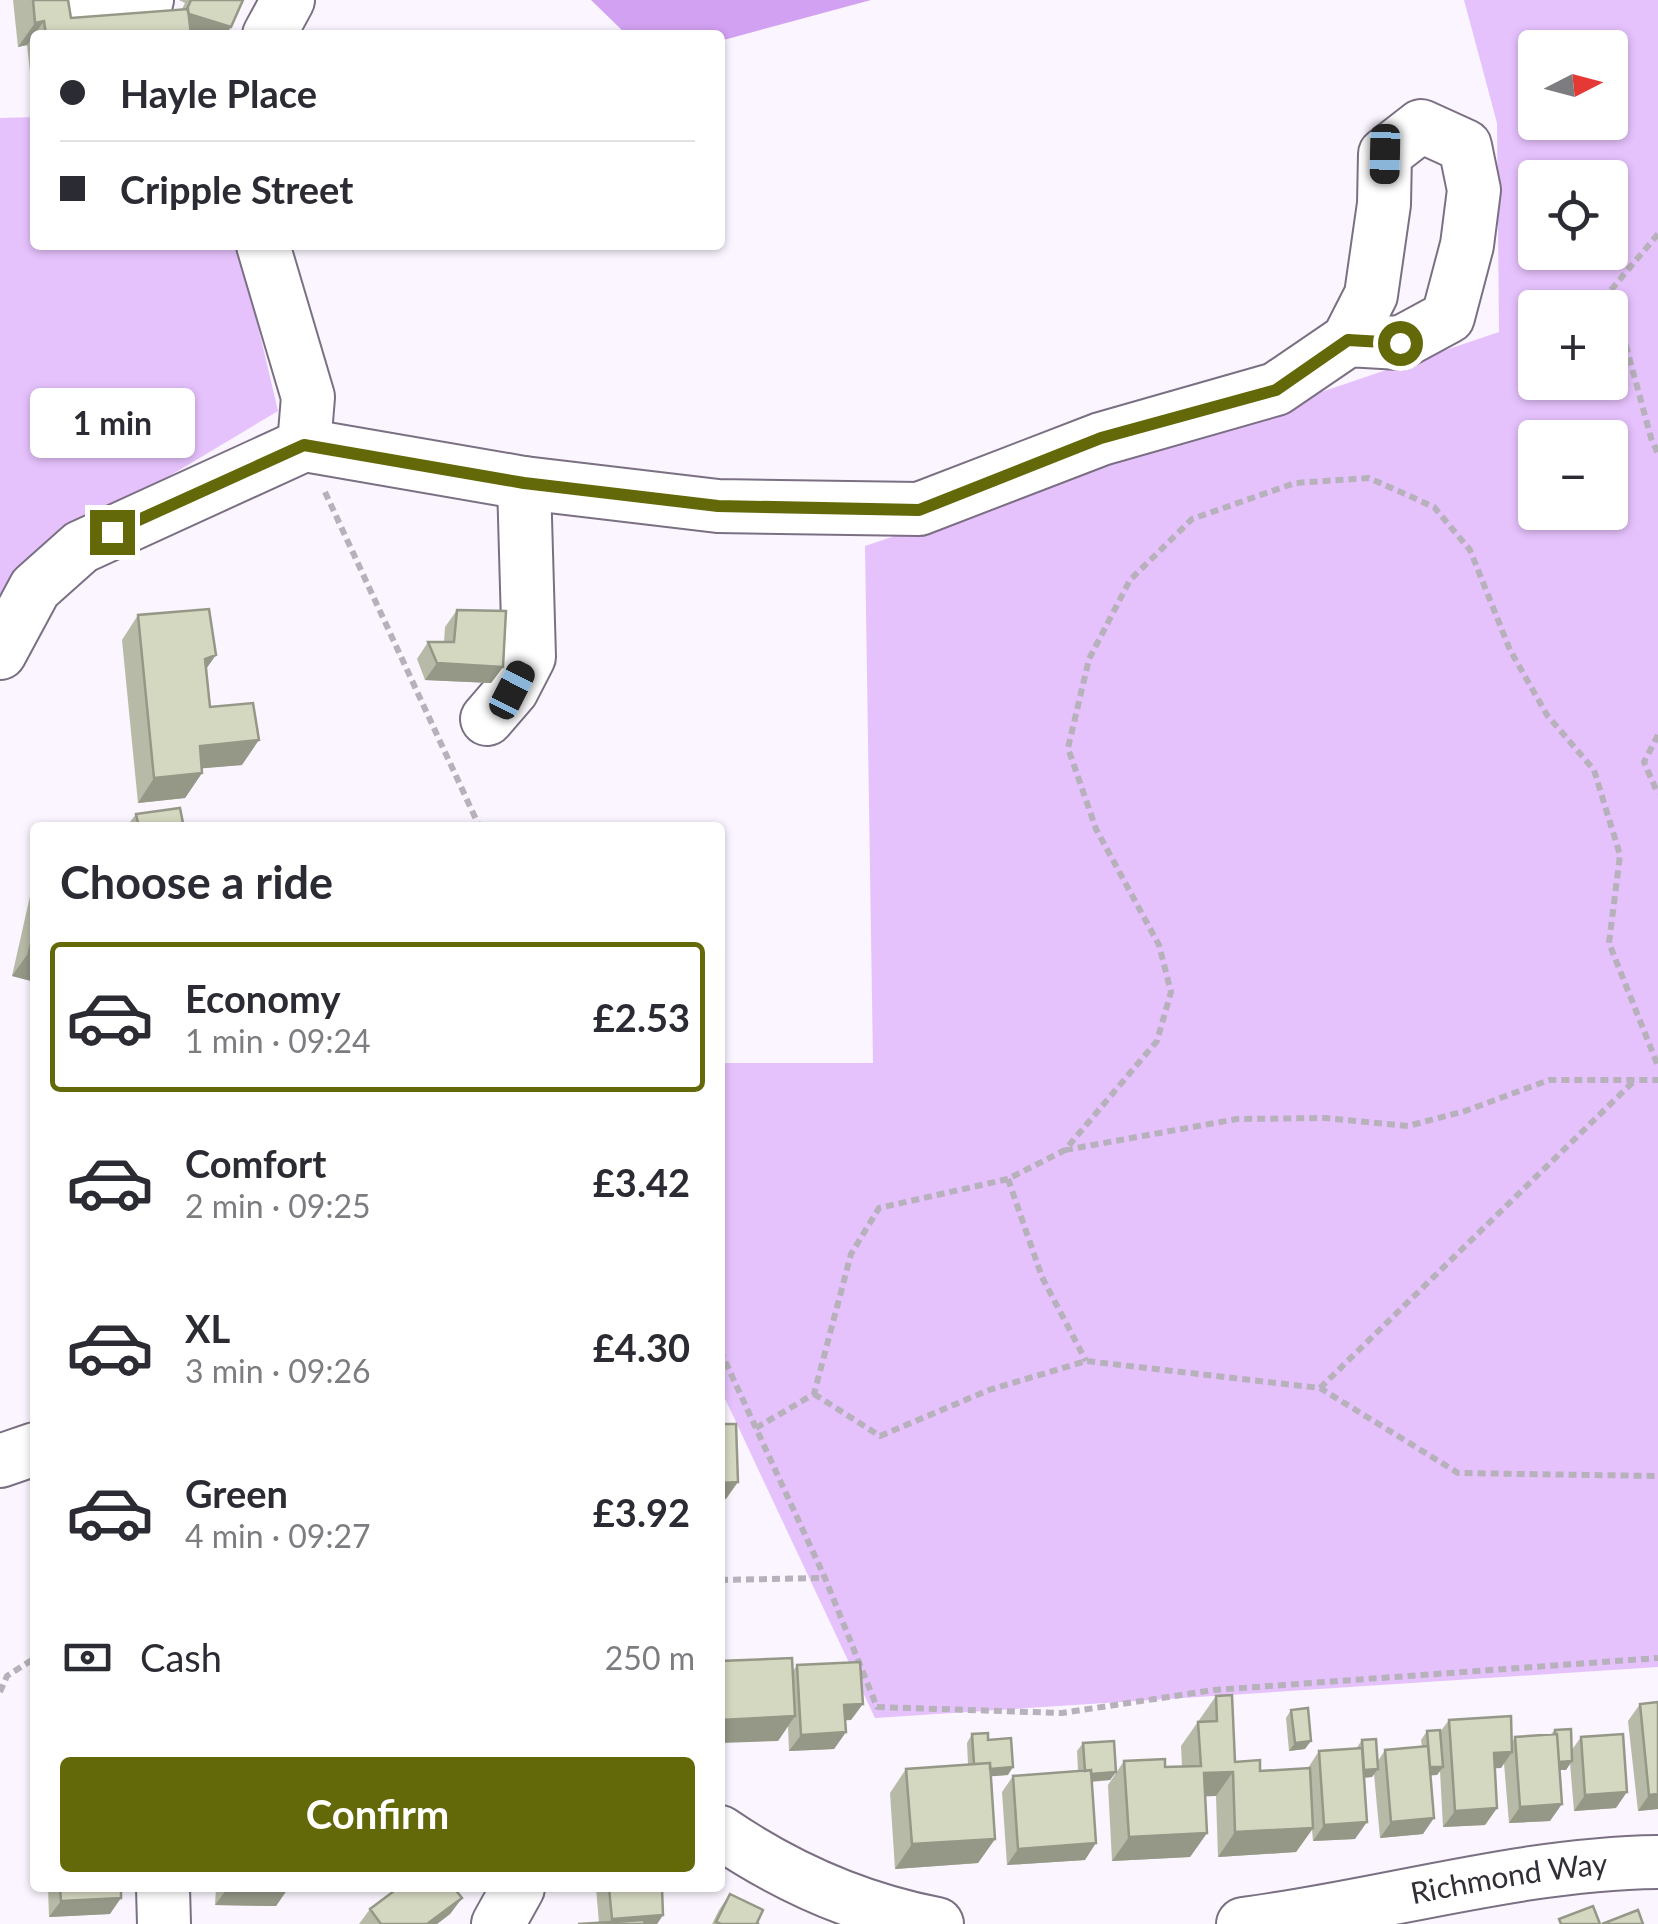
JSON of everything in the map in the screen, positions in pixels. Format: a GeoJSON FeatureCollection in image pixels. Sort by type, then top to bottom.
{"type":"FeatureCollection","features":[{"type":"Feature","properties":{"kind":"street"},"geometry":{"type":"LineString","coordinates":[[83,0],[85,15],[144,5],[147,0]]}},
{"type":"Feature","properties":{"kind":"street"},"geometry":{"type":"LineString","coordinates":[[272,30],[288,0]]}},
{"type":"Feature","properties":{"kind":"street"},"geometry":{"type":"LineString","coordinates":[[264,250],[308,396],[304,445]]}},
{"type":"Feature","properties":{"kind":"street"},"geometry":{"type":"LineString","coordinates":[[0,654],[35,588],[81,546],[304,445],[524,483],[718,506],[919,510],[1101,438],[1276,390],[1348,340]]}},
{"type":"Feature","properties":{"kind":"street"},"geometry":{"type":"LineString","coordinates":[[487,719],[512,690],[528,657],[524,483]]}},
{"type":"Feature","properties":{"kind":"street"},"geometry":{"type":"LineString","coordinates":[[0,1461],[30,1451]]}},
{"type":"Feature","properties":{"kind":"street"},"geometry":{"type":"LineString","coordinates":[[725,1835],[817,1887],[884,1914],[938,1924]]}},
{"type":"Feature","properties":{"kind":"street","name":"Richmond Way"},"geometry":{"type":"LineString","coordinates":[[1243,1924],[1506,1876],[1658,1862]]}},
{"type":"Feature","properties":{"kind":"street"},"geometry":{"type":"LineString","coordinates":[[163,1892],[164,1924]]}},
{"type":"Feature","properties":{"kind":"street"},"geometry":{"type":"LineString","coordinates":[[498,1924],[516,1892]]}},
{"type":"Feature","properties":{"kind":"path"},"geometry":{"type":"LineString","coordinates":[[1658,234],[1611,290],[1658,454]]}},
{"type":"Feature","properties":{"kind":"path"},"geometry":{"type":"LineString","coordinates":[[304,445],[477,822]]}},
{"type":"Feature","properties":{"kind":"path"},"geometry":{"type":"LineString","coordinates":[[1065,1150],[1157,1041],[1171,992],[1159,945],[1096,829],[1068,748],[1089,659],[1130,580],[1192,519],[1295,484],[1368,478],[1434,506],[1470,550],[1510,650],[1546,716],[1594,770],[1620,856],[1608,943],[1658,1066]]}},
{"type":"Feature","properties":{"kind":"path"},"geometry":{"type":"LineString","coordinates":[[1658,735],[1644,762],[1658,794]]}},
{"type":"Feature","properties":{"kind":"path"},"geometry":{"type":"LineString","coordinates":[[756,1428],[814,1394],[851,1254],[879,1208],[1008,1179],[1065,1150],[1237,1120],[1326,1118],[1408,1126],[1465,1111],[1548,1080],[1658,1080]]}},
{"type":"Feature","properties":{"kind":"path"},"geometry":{"type":"LineString","coordinates":[[1320,1388],[1636,1080]]}},
{"type":"Feature","properties":{"kind":"path"},"geometry":{"type":"LineString","coordinates":[[1008,1179],[1042,1276],[1086,1361]]}},
{"type":"Feature","properties":{"kind":"path"},"geometry":{"type":"LineString","coordinates":[[725,1361],[878,1707],[1062,1712],[1214,1690],[1658,1658]]}},
{"type":"Feature","properties":{"kind":"path"},"geometry":{"type":"LineString","coordinates":[[814,1394],[880,1436],[989,1390],[1086,1361],[1320,1388],[1458,1474],[1658,1476]]}},
{"type":"Feature","properties":{"kind":"path"},"geometry":{"type":"LineString","coordinates":[[725,1580],[824,1578]]}},
{"type":"Feature","properties":{"kind":"path"},"geometry":{"type":"LineString","coordinates":[[0,1692],[8,1676],[30,1661]]}},
{"type":"Feature","properties":{"kind":"shaded area"},"geometry":{"type":"Polygon","coordinates":[[[591,0],[871,0],[725,40],[725,30],[622,30],[591,0]]]}},
{"type":"Feature","properties":{"kind":"shaded area"},"geometry":{"type":"Polygon","coordinates":[[[1464,0],[1658,0],[1658,1667],[875,1718],[725,1399],[725,1063],[873,1063],[865,546],[1499,332],[1497,123],[1464,0]]]}},
{"type":"Feature","properties":{"kind":"shaded area"},"geometry":{"type":"Polygon","coordinates":[[[30,117],[30,250],[240,250],[278,411],[17,567],[0,600],[0,118],[30,117]]]}},
{"type":"Feature","properties":{"kind":"building"},"geometry":{"type":"Polygon","coordinates":[[[33,0],[68,0],[71,18],[188,9],[190,30],[45,30],[44,21],[35,23],[33,0]]]}},
{"type":"Feature","properties":{"kind":"building"},"geometry":{"type":"Polygon","coordinates":[[[191,0],[243,0],[231,27],[189,14],[191,0]]]}},
{"type":"Feature","properties":{"kind":"building"},"geometry":{"type":"Polygon","coordinates":[[[209,609],[216,655],[205,659],[210,707],[253,703],[259,740],[200,746],[202,773],[154,778],[138,615],[209,609]]]}},
{"type":"Feature","properties":{"kind":"building"},"geometry":{"type":"Polygon","coordinates":[[[457,610],[506,611],[503,667],[437,663],[428,642],[454,642],[457,610]]]}},
{"type":"Feature","properties":{"kind":"building"},"geometry":{"type":"Polygon","coordinates":[[[180,808],[183,822],[138,822],[136,814],[180,808]]]}},
{"type":"Feature","properties":{"kind":"building"},"geometry":{"type":"Polygon","coordinates":[[[725,1424],[736,1424],[738,1482],[725,1483],[725,1424]]]}},
{"type":"Feature","properties":{"kind":"building"},"geometry":{"type":"Polygon","coordinates":[[[792,1658],[795,1716],[725,1720],[725,1661],[792,1658]]]}},
{"type":"Feature","properties":{"kind":"building"},"geometry":{"type":"Polygon","coordinates":[[[860,1662],[863,1704],[844,1705],[846,1732],[801,1735],[797,1665],[860,1662]]]}},
{"type":"Feature","properties":{"kind":"building"},"geometry":{"type":"Polygon","coordinates":[[[1232,1695],[1235,1762],[1260,1760],[1260,1771],[1310,1768],[1313,1828],[1235,1832],[1233,1772],[1204,1773],[1207,1833],[1129,1837],[1124,1761],[1165,1759],[1165,1767],[1201,1766],[1198,1722],[1217,1721],[1216,1696],[1232,1695]]]}},
{"type":"Feature","properties":{"kind":"building"},"geometry":{"type":"Polygon","coordinates":[[[1658,1702],[1658,1794],[1649,1795],[1640,1704],[1658,1702]]]}},
{"type":"Feature","properties":{"kind":"building"},"geometry":{"type":"Polygon","coordinates":[[[1308,1708],[1311,1741],[1295,1743],[1291,1710],[1308,1708]]]}},
{"type":"Feature","properties":{"kind":"building"},"geometry":{"type":"Polygon","coordinates":[[[1511,1716],[1512,1752],[1494,1753],[1497,1808],[1455,1811],[1449,1720],[1511,1716]]]}},
{"type":"Feature","properties":{"kind":"building"},"geometry":{"type":"Polygon","coordinates":[[[1571,1729],[1572,1761],[1559,1762],[1555,1730],[1571,1729]]]}},
{"type":"Feature","properties":{"kind":"building"},"geometry":{"type":"Polygon","coordinates":[[[1440,1730],[1443,1767],[1430,1767],[1427,1731],[1440,1730]]]}},
{"type":"Feature","properties":{"kind":"building"},"geometry":{"type":"Polygon","coordinates":[[[988,1733],[988,1740],[1011,1738],[1013,1767],[990,1769],[990,1763],[974,1764],[972,1734],[988,1733]]]}},
{"type":"Feature","properties":{"kind":"building"},"geometry":{"type":"Polygon","coordinates":[[[1557,1734],[1562,1804],[1520,1807],[1515,1737],[1557,1734]]]}},
{"type":"Feature","properties":{"kind":"building"},"geometry":{"type":"Polygon","coordinates":[[[1623,1734],[1627,1792],[1585,1795],[1581,1737],[1623,1734]]]}},
{"type":"Feature","properties":{"kind":"building"},"geometry":{"type":"Polygon","coordinates":[[[1376,1739],[1378,1769],[1364,1770],[1362,1740],[1376,1739]]]}},
{"type":"Feature","properties":{"kind":"building"},"geometry":{"type":"Polygon","coordinates":[[[1114,1741],[1116,1772],[1085,1771],[1083,1743],[1114,1741]]]}},
{"type":"Feature","properties":{"kind":"building"},"geometry":{"type":"Polygon","coordinates":[[[1428,1746],[1434,1818],[1391,1822],[1385,1750],[1428,1746]]]}},
{"type":"Feature","properties":{"kind":"building"},"geometry":{"type":"Polygon","coordinates":[[[1362,1748],[1367,1822],[1324,1825],[1319,1751],[1362,1748]]]}},
{"type":"Feature","properties":{"kind":"building"},"geometry":{"type":"Polygon","coordinates":[[[990,1763],[995,1839],[912,1844],[906,1769],[990,1763]]]}},
{"type":"Feature","properties":{"kind":"building"},"geometry":{"type":"Polygon","coordinates":[[[1091,1770],[1096,1843],[1018,1849],[1013,1776],[1091,1770]]]}},
{"type":"Feature","properties":{"kind":"building"},"geometry":{"type":"Polygon","coordinates":[[[60,1892],[121,1892],[121,1898],[61,1901],[60,1892]]]}},
{"type":"Feature","properties":{"kind":"building"},"geometry":{"type":"Polygon","coordinates":[[[393,1892],[457,1892],[462,1898],[427,1924],[381,1924],[370,1909],[393,1892]]]}},
{"type":"Feature","properties":{"kind":"building"},"geometry":{"type":"Polygon","coordinates":[[[609,1892],[662,1892],[663,1915],[612,1919],[609,1892]]]}},
{"type":"Feature","properties":{"kind":"building"},"geometry":{"type":"Polygon","coordinates":[[[730,1894],[763,1910],[759,1924],[716,1922],[730,1894]]]}},
{"type":"Feature","properties":{"kind":"building"},"geometry":{"type":"Polygon","coordinates":[[[1593,1906],[1600,1924],[1561,1924],[1559,1919],[1593,1906]]]}},
{"type":"Feature","properties":{"kind":"building"},"geometry":{"type":"Polygon","coordinates":[[[1638,1910],[1643,1924],[1602,1924],[1638,1910]]]}},
{"type":"Feature","properties":{"kind":"building"},"geometry":{"type":"Polygon","coordinates":[[[644,1920],[645,1924],[578,1924],[644,1920]]]}},
{"type":"Feature","properties":{"kind":"route"},"geometry":{"type":"LineString","coordinates":[[112,532],[304,445],[524,483],[718,506],[919,510],[1101,438],[1276,390],[1348,340],[1400,343]]}}]}
